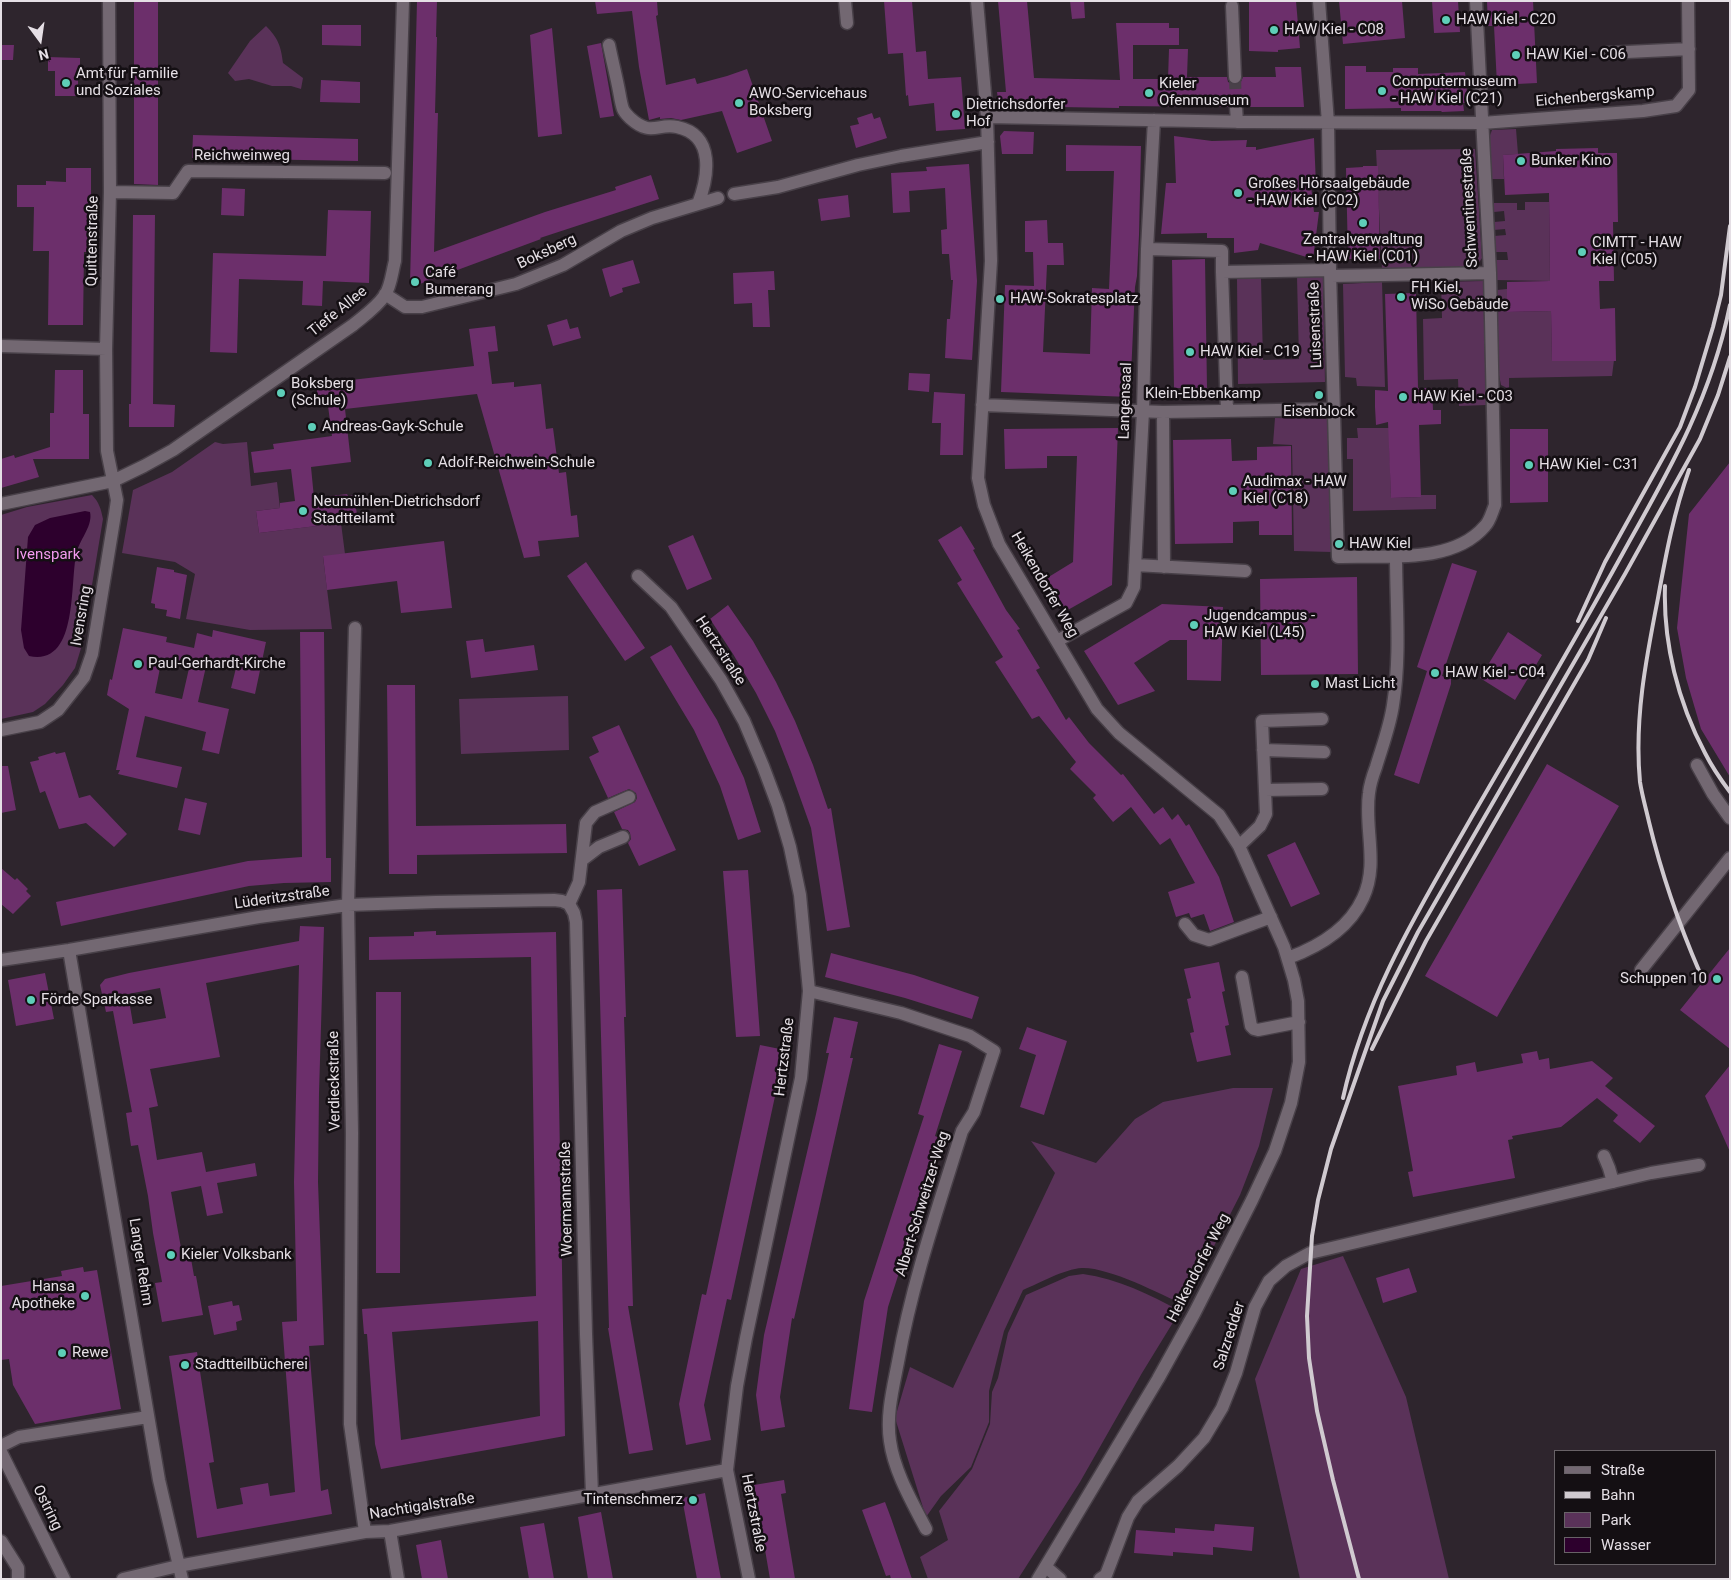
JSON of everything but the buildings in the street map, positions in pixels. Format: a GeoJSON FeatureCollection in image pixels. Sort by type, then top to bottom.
{"type":"FeatureCollection","features":[{"type":"Feature","properties":{"kind":"street","name":"Quittenstraße"},"geometry":{"type":"LineString","coordinates":[[109,1],[110,192],[106,349],[107,451],[113,481]]}},
{"type":"Feature","properties":{"kind":"street","name":"Tiefe Allee"},"geometry":{"type":"LineString","coordinates":[[113,481],[180,445],[353,325],[385,294],[391,278],[394,261],[404,1]]}},
{"type":"Feature","properties":{"kind":"street"},"geometry":{"type":"LineString","coordinates":[[845,1],[847,23]]}},
{"type":"Feature","properties":{"kind":"street","name":"Heikendorfer Weg"},"geometry":{"type":"LineString","coordinates":[[977,1],[987,117],[991,261],[978,478],[984,505],[999,544],[1098,709],[1119,732],[1219,815],[1238,846],[1288,958],[1298,1002],[1299,1022],[1299,1062],[1291,1103],[1274,1150],[1252,1200],[1194,1314],[1158,1379],[1038,1579]]}},
{"type":"Feature","properties":{"kind":"street","name":"Luisenstraße"},"geometry":{"type":"LineString","coordinates":[[1319,1],[1328,122],[1338,557]]}},
{"type":"Feature","properties":{"kind":"street","name":"Schwentinestraße"},"geometry":{"type":"LineString","coordinates":[[1338,557],[1415,556],[1439,551],[1469,540],[1486,525],[1495,505],[1490,273],[1476,1]]}},
{"type":"Feature","properties":{"kind":"street","name":"Eichenbergskamp"},"geometry":{"type":"LineString","coordinates":[[987,117],[1237,122],[1482,123],[1676,106],[1689,90],[1688,1]]}},
{"type":"Feature","properties":{"kind":"street"},"geometry":{"type":"LineString","coordinates":[[1232,6],[1235,77]]}},
{"type":"Feature","properties":{"kind":"street"},"geometry":{"type":"LineString","coordinates":[[609,45],[623,110],[631,119],[647,129],[676,127],[688,132],[702,144],[706,154],[706,166],[704,189],[698,204]]}},
{"type":"Feature","properties":{"kind":"street"},"geometry":{"type":"LineString","coordinates":[[1606,53],[1689,50]]}},
{"type":"Feature","properties":{"kind":"street"},"geometry":{"type":"LineString","coordinates":[[1236,107],[1237,122]]}},
{"type":"Feature","properties":{"kind":"street","name":"Langensaal"},"geometry":{"type":"LineString","coordinates":[[1057,641],[1126,603],[1134,587],[1143,411],[1147,248],[1154,120]]}},
{"type":"Feature","properties":{"kind":"street"},"geometry":{"type":"LineString","coordinates":[[734,194],[778,188],[900,156],[988,142]]}},
{"type":"Feature","properties":{"kind":"street","name":"Reichweinweg"},"geometry":{"type":"LineString","coordinates":[[110,192],[173,193],[188,171],[385,173]]}},
{"type":"Feature","properties":{"kind":"street","name":"Boksberg"},"geometry":{"type":"LineString","coordinates":[[385,294],[405,307],[422,307],[516,284],[563,265],[621,231],[652,218],[718,198]]}},
{"type":"Feature","properties":{"kind":"street"},"geometry":{"type":"LineString","coordinates":[[1147,248],[1222,251],[1227,411]]}},
{"type":"Feature","properties":{"kind":"street"},"geometry":{"type":"LineString","coordinates":[[1222,272],[1490,273]]}},
{"type":"Feature","properties":{"kind":"street"},"geometry":{"type":"LineString","coordinates":[[1,346],[106,349]]}},
{"type":"Feature","properties":{"kind":"street","name":"Klein-Ebbenkamp"},"geometry":{"type":"LineString","coordinates":[[982,405],[1162,412],[1334,409]]}},
{"type":"Feature","properties":{"kind":"street"},"geometry":{"type":"LineString","coordinates":[[1162,412],[1164,567]]}},
{"type":"Feature","properties":{"kind":"street"},"geometry":{"type":"LineString","coordinates":[[1,504],[113,481]]}},
{"type":"Feature","properties":{"kind":"street","name":"Ivensring"},"geometry":{"type":"LineString","coordinates":[[1,730],[40,722],[58,710],[84,677],[92,654],[115,514],[117,500],[113,481]]}},
{"type":"Feature","properties":{"kind":"street"},"geometry":{"type":"LineString","coordinates":[[1288,958],[1320,944],[1337,932],[1350,918],[1363,899],[1369,880],[1371,852],[1368,812],[1369,791],[1390,719],[1397,670],[1396,556]]}},
{"type":"Feature","properties":{"kind":"street"},"geometry":{"type":"LineString","coordinates":[[1135,566],[1245,571]]}},
{"type":"Feature","properties":{"kind":"street","name":"Hertzstraße"},"geometry":{"type":"LineString","coordinates":[[638,576],[672,607],[721,680],[744,721],[778,806],[792,856],[800,895],[809,991],[801,1078],[737,1386],[728,1470],[749,1579]]}},
{"type":"Feature","properties":{"kind":"street","name":"Verdieckstraße"},"geometry":{"type":"LineString","coordinates":[[355,628],[348,906],[352,1133],[350,1424],[365,1532]]}},
{"type":"Feature","properties":{"kind":"street"},"geometry":{"type":"LineString","coordinates":[[1238,846],[1260,826],[1266,814],[1262,721],[1322,719]]}},
{"type":"Feature","properties":{"kind":"street"},"geometry":{"type":"LineString","coordinates":[[1263,750],[1324,752]]}},
{"type":"Feature","properties":{"kind":"street"},"geometry":{"type":"LineString","coordinates":[[1697,765],[1713,794],[1730,818]]}},
{"type":"Feature","properties":{"kind":"street"},"geometry":{"type":"LineString","coordinates":[[1265,790],[1322,789]]}},
{"type":"Feature","properties":{"kind":"street"},"geometry":{"type":"LineString","coordinates":[[569,904],[578,882],[586,823],[595,812],[629,797]]}},
{"type":"Feature","properties":{"kind":"street"},"geometry":{"type":"LineString","coordinates":[[582,860],[599,847],[623,837]]}},
{"type":"Feature","properties":{"kind":"street"},"geometry":{"type":"LineString","coordinates":[[1640,970],[1730,858]]}},
{"type":"Feature","properties":{"kind":"street","name":"Lüderitzstraße"},"geometry":{"type":"LineString","coordinates":[[1,960],[260,917],[348,906],[554,900],[569,904]]}},
{"type":"Feature","properties":{"kind":"street","name":"Woermannstraße"},"geometry":{"type":"LineString","coordinates":[[569,904],[576,922],[586,1334],[592,1494]]}},
{"type":"Feature","properties":{"kind":"street"},"geometry":{"type":"LineString","coordinates":[[1185,924],[1194,935],[1209,940],[1271,917]]}},
{"type":"Feature","properties":{"kind":"street","name":"Langer Rehm"},"geometry":{"type":"LineString","coordinates":[[69,950],[159,1480],[182,1579]]}},
{"type":"Feature","properties":{"kind":"street"},"geometry":{"type":"LineString","coordinates":[[1242,977],[1251,1026],[1254,1029],[1258,1030],[1299,1022]]}},
{"type":"Feature","properties":{"kind":"street","name":"Albert-Schweitzer-Weg"},"geometry":{"type":"LineString","coordinates":[[809,991],[901,1013],[970,1036],[994,1051],[974,1112],[962,1131],[914,1285],[888,1420],[890,1443],[904,1486],[926,1529]]}},
{"type":"Feature","properties":{"kind":"street"},"geometry":{"type":"LineString","coordinates":[[1604,1156],[1613,1182]]}},
{"type":"Feature","properties":{"kind":"street","name":"Salzredder"},"geometry":{"type":"LineString","coordinates":[[1100,1579],[1106,1575],[1128,1517],[1138,1501],[1178,1466],[1204,1438],[1222,1408],[1236,1373],[1255,1307],[1269,1281],[1286,1266],[1310,1253],[1651,1173],[1699,1165]]}},
{"type":"Feature","properties":{"kind":"street"},"geometry":{"type":"LineString","coordinates":[[1,1446],[18,1437],[148,1417]]}},
{"type":"Feature","properties":{"kind":"street","name":"Ostring"},"geometry":{"type":"LineString","coordinates":[[1,1452],[64,1579]]}},
{"type":"Feature","properties":{"kind":"street","name":"Nachtigalstraße"},"geometry":{"type":"LineString","coordinates":[[123,1579],[178,1566],[365,1532],[390,1531],[728,1470]]}},
{"type":"Feature","properties":{"kind":"street"},"geometry":{"type":"LineString","coordinates":[[390,1531],[398,1579]]}},
{"type":"Feature","properties":{"kind":"street"},"geometry":{"type":"LineString","coordinates":[[1,1541],[18,1568],[18,1579]]}},
{"type":"Feature","properties":{"kind":"street"},"geometry":{"type":"LineString","coordinates":[[1046,1567],[1060,1579]]}},
{"type":"Feature","properties":{"kind":"green space"},"geometry":{"type":"Polygon","coordinates":[[[266,26],[278,43],[283,63],[303,78],[301,89],[291,86],[272,86],[249,79],[235,81],[228,73],[250,41],[266,26]]]}},
{"type":"Feature","properties":{"kind":"green space"},"geometry":{"type":"Polygon","coordinates":[[[1516,129],[1518,154],[1503,155],[1504,179],[1491,179],[1489,138],[1492,130],[1516,129]]]}},
{"type":"Feature","properties":{"kind":"green space"},"geometry":{"type":"Polygon","coordinates":[[[1475,149],[1482,258],[1478,264],[1473,268],[1382,269],[1376,150],[1475,149]]]}},
{"type":"Feature","properties":{"kind":"green space"},"geometry":{"type":"Polygon","coordinates":[[[1525,202],[1549,202],[1550,281],[1496,280],[1495,260],[1508,260],[1507,252],[1495,252],[1494,236],[1506,235],[1505,229],[1494,230],[1494,222],[1505,221],[1504,211],[1494,212],[1494,203],[1517,203],[1517,210],[1525,210],[1525,202]]]}},
{"type":"Feature","properties":{"kind":"green space"},"geometry":{"type":"Polygon","coordinates":[[[1297,277],[1323,277],[1325,382],[1238,384],[1237,278],[1261,278],[1263,360],[1299,359],[1297,277]]]}},
{"type":"Feature","properties":{"kind":"green space"},"geometry":{"type":"Polygon","coordinates":[[[1483,281],[1486,405],[1459,406],[1458,379],[1424,380],[1423,319],[1442,318],[1441,282],[1483,281]]]}},
{"type":"Feature","properties":{"kind":"green space"},"geometry":{"type":"Polygon","coordinates":[[[1382,282],[1385,387],[1357,386],[1356,378],[1345,377],[1343,284],[1382,282]]]}},
{"type":"Feature","properties":{"kind":"green space"},"geometry":{"type":"Polygon","coordinates":[[[1507,289],[1507,312],[1551,311],[1552,361],[1614,360],[1612,376],[1509,378],[1509,389],[1501,385],[1499,375],[1497,290],[1507,289]]]}},
{"type":"Feature","properties":{"kind":"green space"},"geometry":{"type":"Polygon","coordinates":[[[1275,418],[1328,419],[1332,552],[1294,551],[1292,445],[1273,444],[1275,418]]]}},
{"type":"Feature","properties":{"kind":"green space"},"geometry":{"type":"Polygon","coordinates":[[[1357,428],[1389,428],[1391,498],[1436,495],[1436,509],[1353,511],[1353,459],[1347,459],[1347,438],[1358,438],[1357,428]]]}},
{"type":"Feature","properties":{"kind":"green space"},"geometry":{"type":"Polygon","coordinates":[[[215,442],[223,444],[247,442],[251,486],[277,482],[280,508],[256,511],[259,533],[341,523],[345,554],[323,557],[332,629],[250,630],[186,619],[195,574],[175,562],[122,553],[133,490],[172,472],[215,442]]]}},
{"type":"Feature","properties":{"kind":"green space","name":"Ivenspark"},"geometry":{"type":"Polygon","coordinates":[[[92,495],[99,506],[103,519],[82,645],[75,668],[63,685],[45,704],[33,712],[1,719],[1,515],[27,507],[92,495]]]}},
{"type":"Feature","properties":{"kind":"green space"},"geometry":{"type":"Polygon","coordinates":[[[568,696],[569,750],[461,754],[459,699],[568,696]]]}},
{"type":"Feature","properties":{"kind":"green space"},"geometry":{"type":"Polygon","coordinates":[[[1233,1088],[1273,1088],[1259,1146],[1240,1195],[1184,1305],[1119,1276],[1093,1269],[1082,1268],[1068,1271],[1023,1290],[1004,1331],[989,1391],[989,1422],[971,1467],[941,1496],[926,1517],[895,1418],[910,1367],[953,1388],[1055,1173],[1031,1141],[1096,1163],[1135,1119],[1163,1102],[1233,1088]]]}},
{"type":"Feature","properties":{"kind":"green space"},"geometry":{"type":"Polygon","coordinates":[[[1343,1256],[1406,1397],[1449,1579],[1300,1579],[1255,1379],[1301,1269],[1343,1256]]]}},
{"type":"Feature","properties":{"kind":"green space"},"geometry":{"type":"Polygon","coordinates":[[[1083,1274],[1096,1276],[1133,1288],[1180,1311],[1142,1373],[1080,1482],[1018,1579],[928,1579],[920,1557],[948,1540],[939,1511],[972,1469],[990,1424],[992,1392],[998,1378],[1008,1333],[1026,1295],[1069,1276],[1083,1274]]]}},
{"type":"Feature","properties":{"kind":"water"},"geometry":{"type":"Polygon","coordinates":[[[85,511],[90,512],[90,522],[77,551],[72,599],[64,635],[57,648],[45,656],[29,656],[24,648],[21,630],[28,537],[35,525],[50,518],[85,511]]]}},
{"type":"Feature","properties":{"kind":"tunnel"},"geometry":{"type":"LineString","coordinates":[[1235,77],[1236,107]]}},
{"type":"Feature","properties":{"kind":"railway"},"geometry":{"type":"LineString","coordinates":[[1578,621],[1605,562],[1680,427],[1695,387],[1721,295],[1730,226]]}},
{"type":"Feature","properties":{"kind":"railway"},"geometry":{"type":"LineString","coordinates":[[1343,1098],[1365,1024],[1413,921],[1590,612],[1676,456],[1702,399],[1713,369],[1730,305]]}},
{"type":"Feature","properties":{"kind":"railway"},"geometry":{"type":"LineString","coordinates":[[1359,1579],[1317,1411],[1309,1358],[1307,1316],[1312,1236],[1318,1200],[1331,1149],[1383,1001],[1418,932],[1625,574],[1700,439],[1718,395],[1730,357]]}},
{"type":"Feature","properties":{"kind":"railway"},"geometry":{"type":"LineString","coordinates":[[1689,470],[1671,533],[1649,644],[1642,690],[1639,759],[1640,782],[1659,861],[1700,973]]}},
{"type":"Feature","properties":{"kind":"railway"},"geometry":{"type":"LineString","coordinates":[[1665,586],[1667,629],[1674,672],[1680,693],[1695,734],[1730,792]]}},
{"type":"Feature","properties":{"kind":"railway"},"geometry":{"type":"LineString","coordinates":[[1372,1049],[1426,941],[1588,660],[1606,618]]}},
{"type":"Feature","properties":{"kind":"place","name":"HAW Kiel - C20"},"geometry":{"type":"Point","coordinates":[1446,20]}},
{"type":"Feature","properties":{"kind":"place","name":"HAW Kiel - C08"},"geometry":{"type":"Point","coordinates":[1274,30]}},
{"type":"Feature","properties":{"kind":"place","name":"HAW Kiel - C06"},"geometry":{"type":"Point","coordinates":[1516,55]}},
{"type":"Feature","properties":{"kind":"place","name":"Amt für Familie und Soziales"},"geometry":{"type":"Point","coordinates":[66,83]}},
{"type":"Feature","properties":{"kind":"place","name":"Computermuseum - HAW Kiel (C21)"},"geometry":{"type":"Point","coordinates":[1382,91]}},
{"type":"Feature","properties":{"kind":"place","name":"Kieler Ofenmuseum"},"geometry":{"type":"Point","coordinates":[1149,93]}},
{"type":"Feature","properties":{"kind":"place","name":"AWO-Servicehaus Boksberg"},"geometry":{"type":"Point","coordinates":[739,103]}},
{"type":"Feature","properties":{"kind":"place","name":"Dietrichsdorfer Hof"},"geometry":{"type":"Point","coordinates":[956,114]}},
{"type":"Feature","properties":{"kind":"place","name":"Bunker Kino"},"geometry":{"type":"Point","coordinates":[1521,161]}},
{"type":"Feature","properties":{"kind":"place","name":"Großes Hörsaalgebäude - HAW Kiel (C02)"},"geometry":{"type":"Point","coordinates":[1238,193]}},
{"type":"Feature","properties":{"kind":"place","name":"Zentralverwaltung - HAW Kiel (C01)"},"geometry":{"type":"Point","coordinates":[1363,223]}},
{"type":"Feature","properties":{"kind":"place","name":"CIMTT - HAW Kiel (C05)"},"geometry":{"type":"Point","coordinates":[1582,252]}},
{"type":"Feature","properties":{"kind":"place","name":"Café Bumerang"},"geometry":{"type":"Point","coordinates":[415,282]}},
{"type":"Feature","properties":{"kind":"place","name":"FH Kiel, WiSo Gebäude"},"geometry":{"type":"Point","coordinates":[1401,297]}},
{"type":"Feature","properties":{"kind":"place","name":"HAW-Sokratesplatz"},"geometry":{"type":"Point","coordinates":[1000,299]}},
{"type":"Feature","properties":{"kind":"place","name":"HAW Kiel - C19"},"geometry":{"type":"Point","coordinates":[1190,352]}},
{"type":"Feature","properties":{"kind":"place","name":"Boksberg (Schule)"},"geometry":{"type":"Point","coordinates":[281,393]}},
{"type":"Feature","properties":{"kind":"place","name":"Eisenblock"},"geometry":{"type":"Point","coordinates":[1319,395]}},
{"type":"Feature","properties":{"kind":"place","name":"HAW Kiel - C03"},"geometry":{"type":"Point","coordinates":[1403,397]}},
{"type":"Feature","properties":{"kind":"place","name":"Andreas-Gayk-Schule"},"geometry":{"type":"Point","coordinates":[312,427]}},
{"type":"Feature","properties":{"kind":"place","name":"Adolf-Reichwein-Schule"},"geometry":{"type":"Point","coordinates":[428,463]}},
{"type":"Feature","properties":{"kind":"place","name":"HAW Kiel - C31"},"geometry":{"type":"Point","coordinates":[1529,465]}},
{"type":"Feature","properties":{"kind":"place","name":"Audimax - HAW Kiel (C18)"},"geometry":{"type":"Point","coordinates":[1233,491]}},
{"type":"Feature","properties":{"kind":"place","name":"Neumühlen-Dietrichsdorf Stadtteilamt"},"geometry":{"type":"Point","coordinates":[303,511]}},
{"type":"Feature","properties":{"kind":"place","name":"HAW Kiel"},"geometry":{"type":"Point","coordinates":[1339,544]}},
{"type":"Feature","properties":{"kind":"place","name":"Jugendcampus - HAW Kiel (L45)"},"geometry":{"type":"Point","coordinates":[1194,625]}},
{"type":"Feature","properties":{"kind":"place","name":"Paul-Gerhardt-Kirche"},"geometry":{"type":"Point","coordinates":[138,664]}},
{"type":"Feature","properties":{"kind":"place","name":"HAW Kiel - C04"},"geometry":{"type":"Point","coordinates":[1435,673]}},
{"type":"Feature","properties":{"kind":"place","name":"Mast Licht"},"geometry":{"type":"Point","coordinates":[1315,684]}},
{"type":"Feature","properties":{"kind":"place","name":"Schuppen 10"},"geometry":{"type":"Point","coordinates":[1717,979]}},
{"type":"Feature","properties":{"kind":"place","name":"Förde Sparkasse"},"geometry":{"type":"Point","coordinates":[31,1000]}},
{"type":"Feature","properties":{"kind":"place","name":"Kieler Volksbank"},"geometry":{"type":"Point","coordinates":[171,1255]}},
{"type":"Feature","properties":{"kind":"place","name":"Hansa Apotheke"},"geometry":{"type":"Point","coordinates":[85,1296]}},
{"type":"Feature","properties":{"kind":"place","name":"Rewe"},"geometry":{"type":"Point","coordinates":[62,1353]}},
{"type":"Feature","properties":{"kind":"place","name":"Stadtteilbücherei"},"geometry":{"type":"Point","coordinates":[185,1365]}},
{"type":"Feature","properties":{"kind":"place","name":"Tintenschmerz"},"geometry":{"type":"Point","coordinates":[693,1500]}}]}
